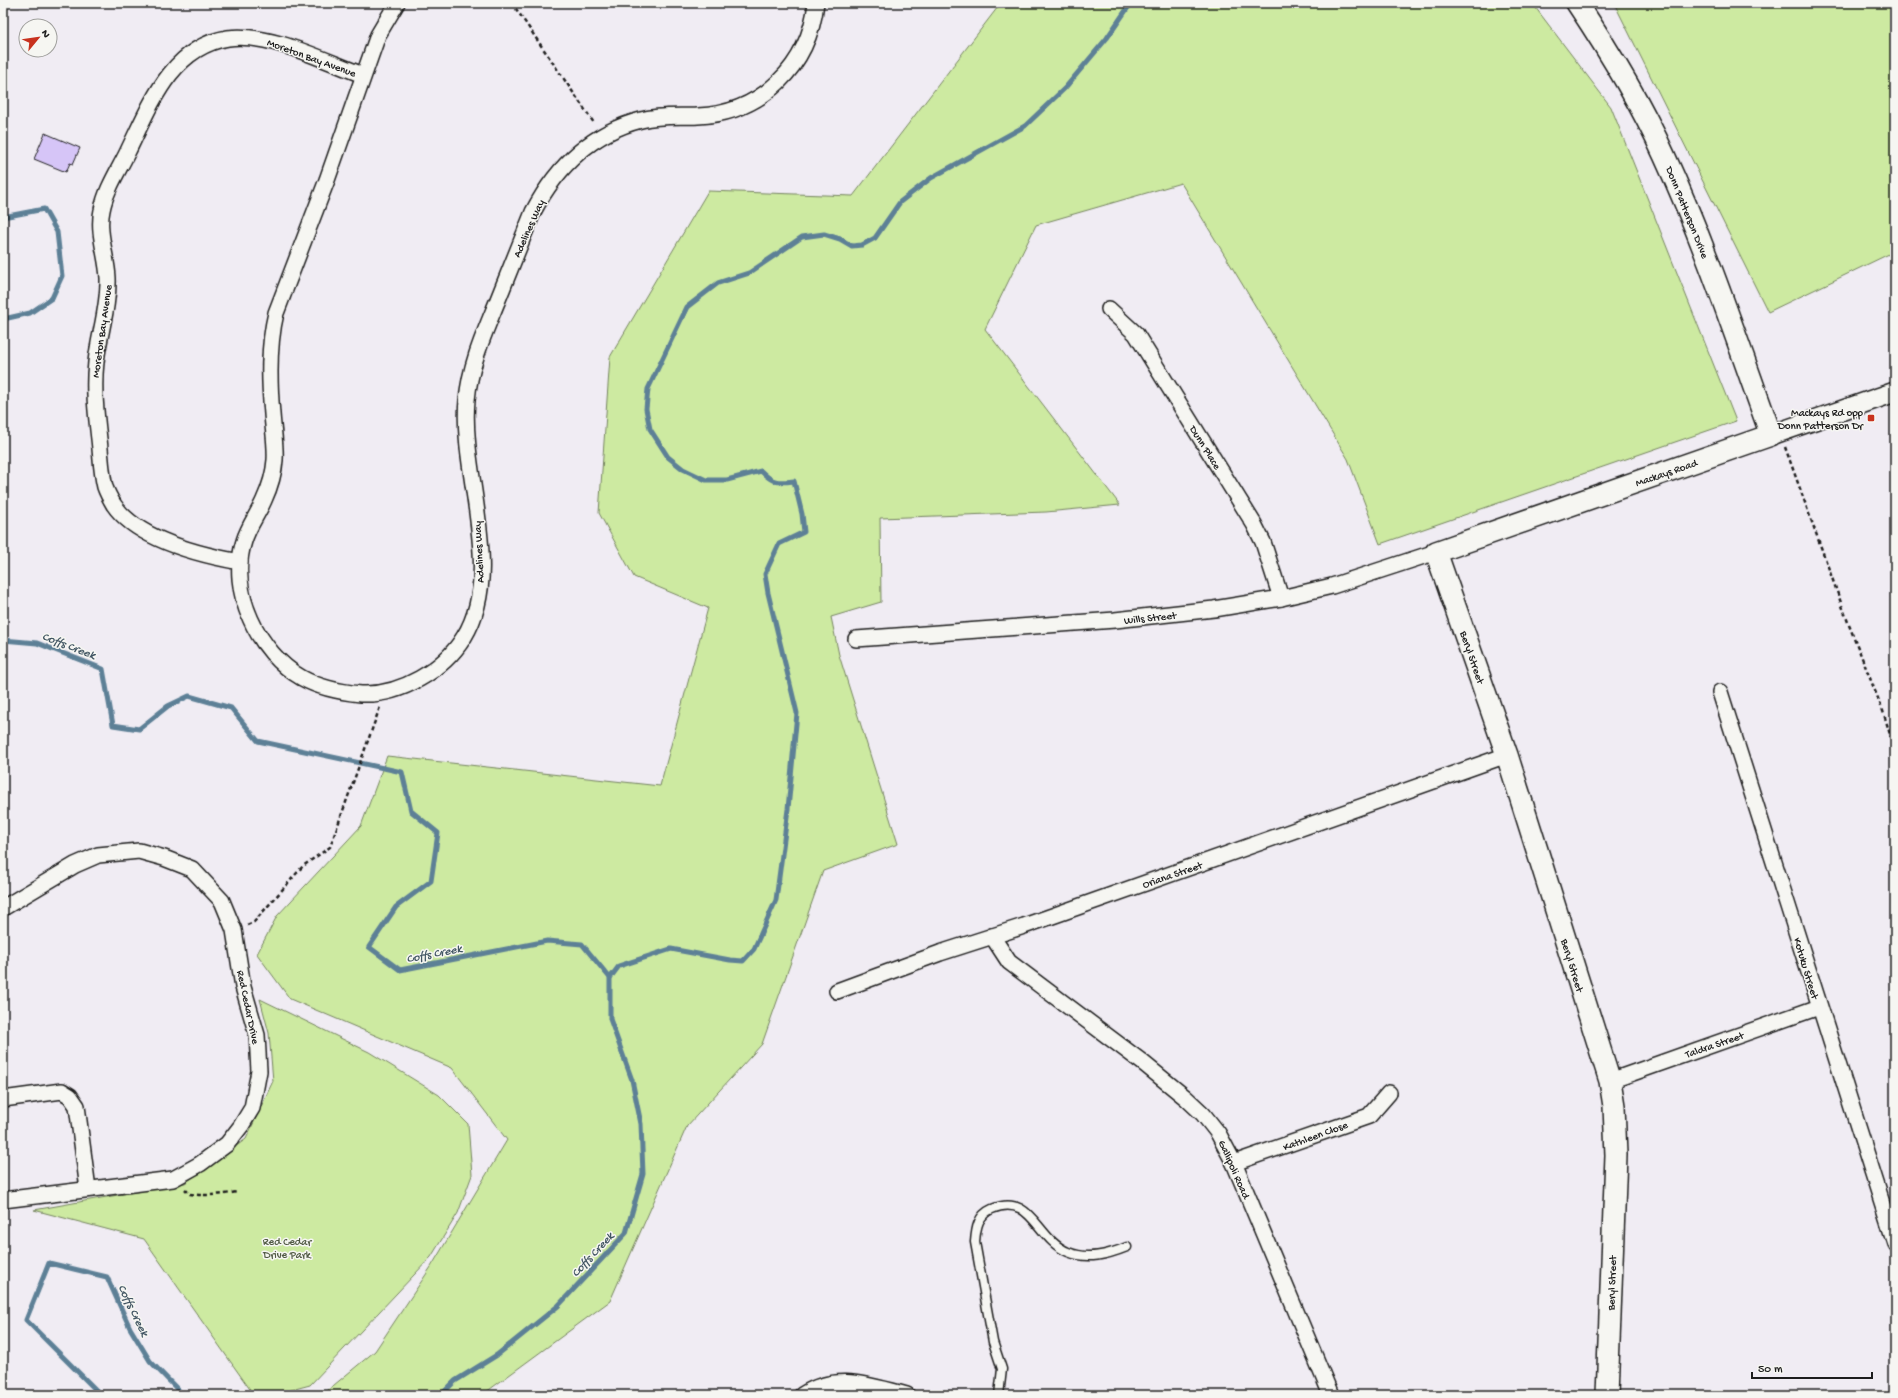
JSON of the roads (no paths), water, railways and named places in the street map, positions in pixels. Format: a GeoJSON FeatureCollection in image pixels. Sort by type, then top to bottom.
{"type":"FeatureCollection","features":[{"type":"Feature","properties":{"kind":"main road","name":"Donn Patterson Drive"},"geometry":{"type":"LineString","coordinates":[[1577,3],[1628,85],[1664,154],[1694,224],[1776,434]]}},
{"type":"Feature","properties":{"kind":"main road","name":"Mackays Road"},"geometry":{"type":"LineString","coordinates":[[1436,552],[1776,434]]}},
{"type":"Feature","properties":{"kind":"main road","name":"Beryl Street"},"geometry":{"type":"LineString","coordinates":[[1436,552],[1507,756],[1610,1081],[1614,1106],[1616,1155],[1607,1395]]}},
{"type":"Feature","properties":{"kind":"street","name":"Adelines Way"},"geometry":{"type":"LineString","coordinates":[[397,3],[378,35],[327,180],[276,313],[271,334],[269,364],[275,458],[272,479],[264,500],[244,541],[240,562],[242,589],[249,616],[261,640],[278,660],[300,677],[320,687],[364,694],[385,692],[418,679],[435,669],[450,655],[464,638],[473,620],[480,600],[481,577],[480,554],[466,427],[467,400],[473,367],[479,346],[530,219],[544,192],[570,160],[585,147],[603,136],[640,120],[659,116],[698,116],[720,113],[740,107],[762,96],[781,80],[796,63],[807,43],[814,22],[816,3]]}},
{"type":"Feature","properties":{"kind":"street","name":"Moreton Bay Avenue"},"geometry":{"type":"LineString","coordinates":[[240,562],[206,556],[182,549],[145,531],[128,520],[115,506],[106,489],[94,385],[108,279],[101,226],[102,211],[112,184],[153,100],[166,78],[183,59],[205,46],[227,38],[249,37],[270,40],[363,75]]}},
{"type":"Feature","properties":{"kind":"street","name":"Dunn Place"},"geometry":{"type":"LineString","coordinates":[[1109,309],[1136,334],[1254,524],[1263,542],[1281,598]]}},
{"type":"Feature","properties":{"kind":"street","name":"Mackays Road"},"geometry":{"type":"LineString","coordinates":[[1776,434],[1895,392]]}},
{"type":"Feature","properties":{"kind":"street","name":"Wills Street"},"geometry":{"type":"LineString","coordinates":[[856,639],[1165,616],[1281,598],[1332,586],[1436,552]]}},
{"type":"Feature","properties":{"kind":"street","name":"Kotuku Street"},"geometry":{"type":"LineString","coordinates":[[1720,692],[1895,1243]]}},
{"type":"Feature","properties":{"kind":"street","name":"Oriana Street"},"geometry":{"type":"LineString","coordinates":[[837,991],[940,953],[1507,756]]}},
{"type":"Feature","properties":{"kind":"street","name":"Red Cedar Drive"},"geometry":{"type":"LineString","coordinates":[[3,908],[75,865],[98,855],[139,851],[164,858],[192,869],[222,901],[234,930],[243,987],[257,1035],[260,1071],[252,1108],[241,1126],[227,1144],[200,1164],[179,1176],[173,1179],[3,1200]]}},
{"type":"Feature","properties":{"kind":"street","name":"Gallipoli Road"},"geometry":{"type":"LineString","coordinates":[[992,936],[1009,962],[1142,1062],[1186,1098],[1203,1114],[1218,1133],[1234,1164],[1331,1395]]}},
{"type":"Feature","properties":{"kind":"street","name":"Taldra Street"},"geometry":{"type":"LineString","coordinates":[[1610,1081],[1819,1007]]}},
{"type":"Feature","properties":{"kind":"street"},"geometry":{"type":"LineString","coordinates":[[3,1099],[62,1091],[70,1096],[77,1106],[88,1189]]}},
{"type":"Feature","properties":{"kind":"street","name":"Kathleen Close"},"geometry":{"type":"LineString","coordinates":[[1234,1164],[1369,1116],[1388,1093]]}},
{"type":"Feature","properties":{"kind":"street"},"geometry":{"type":"LineString","coordinates":[[802,1395],[830,1382],[857,1383],[907,1395]]}},
{"type":"Feature","properties":{"kind":"lane"},"geometry":{"type":"LineString","coordinates":[[1000,1395],[1002,1369],[993,1342],[975,1242],[976,1228],[980,1217],[990,1210],[1002,1205],[1020,1207],[1028,1213],[1045,1236],[1054,1244],[1077,1256],[1096,1256],[1127,1247]]}},
{"type":"Feature","properties":{"kind":"waterway"},"geometry":{"type":"LineString","coordinates":[[610,978],[619,966],[671,949],[743,961],[754,949],[776,900],[788,809],[797,713],[768,593],[765,574],[779,544],[804,532],[802,514],[794,481],[783,482],[772,480],[761,471],[727,480],[706,480],[683,469],[668,457],[650,429],[646,409],[648,389],[687,307],[718,283],[749,273],[802,237],[824,234],[840,239],[852,246],[862,245],[875,238],[900,202],[931,178],[1025,126],[1065,88],[1107,38],[1131,3]]}},
{"type":"Feature","properties":{"kind":"waterway","name":"Coffs Creek"},"geometry":{"type":"LineString","coordinates":[[3,217],[44,209],[57,232],[62,276],[52,298],[30,313],[3,318]]}},
{"type":"Feature","properties":{"kind":"waterway","name":"Coffs Creek"},"geometry":{"type":"LineString","coordinates":[[3,640],[37,643],[103,669],[113,725],[139,729],[168,706],[189,696],[231,708],[258,741],[402,772],[411,811],[438,833],[431,881],[396,907],[369,947],[400,970],[547,941],[582,944],[610,978],[610,1019],[632,1080],[641,1124],[643,1174],[626,1233],[558,1306],[497,1355],[455,1381],[441,1395]]}},
{"type":"Feature","properties":{"kind":"waterway","name":"Coffs Creek"},"geometry":{"type":"LineString","coordinates":[[101,1395],[26,1320],[49,1263],[107,1277],[130,1328],[150,1361],[183,1395]]}},
{"type":"Feature","properties":{"kind":"place","name":"Mackays Rd opp Donn Patterson Dr"},"geometry":{"type":"Point","coordinates":[1871,418]}},
{"type":"Feature","properties":{"kind":"park label","name":"Red Cedar Drive Park"},"geometry":{"type":"Point","coordinates":[287,1247]}}]}
